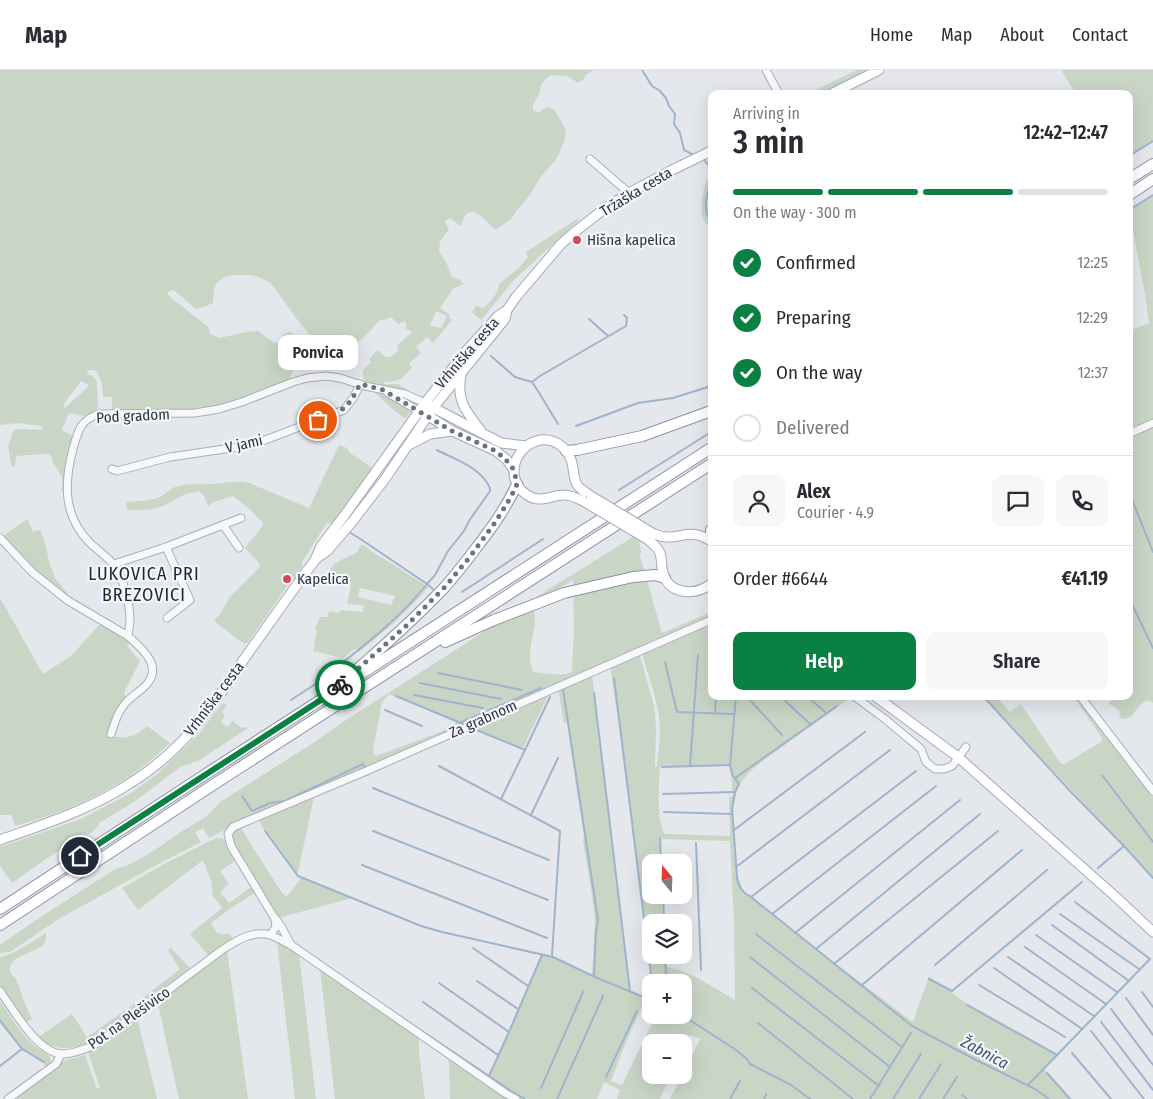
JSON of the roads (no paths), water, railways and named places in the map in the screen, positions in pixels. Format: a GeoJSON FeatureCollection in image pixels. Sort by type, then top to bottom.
{"type":"FeatureCollection","features":[{"type":"Feature","properties":{"kind":"highway"},"geometry":{"type":"LineString","coordinates":[[1133,176],[1153,164]]}},
{"type":"Feature","properties":{"kind":"highway"},"geometry":{"type":"LineString","coordinates":[[1133,192],[1153,179]]}},
{"type":"Feature","properties":{"kind":"highway"},"geometry":{"type":"LineString","coordinates":[[566,451],[642,436],[708,412]]}},
{"type":"Feature","properties":{"kind":"highway"},"geometry":{"type":"LineString","coordinates":[[0,909],[708,450]]}},
{"type":"Feature","properties":{"kind":"highway"},"geometry":{"type":"LineString","coordinates":[[0,926],[216,783],[708,466]]}},
{"type":"Feature","properties":{"kind":"highway"},"geometry":{"type":"LineString","coordinates":[[330,694],[405,627],[444,588],[494,524],[517,484]]}},
{"type":"Feature","properties":{"kind":"highway"},"geometry":{"type":"LineString","coordinates":[[408,660],[494,620],[564,593],[633,577],[654,575],[668,582]]}},
{"type":"Feature","properties":{"kind":"main road"},"geometry":{"type":"LineString","coordinates":[[839,90],[879,70]]}},
{"type":"Feature","properties":{"kind":"main road","name":"Tržaška cesta"},"geometry":{"type":"LineString","coordinates":[[507,310],[561,244],[576,231],[629,193],[708,152]]}},
{"type":"Feature","properties":{"kind":"main road","name":"Vrhniška cesta"},"geometry":{"type":"LineString","coordinates":[[330,541],[352,522],[385,479],[431,412],[504,319],[507,310]]}},
{"type":"Feature","properties":{"kind":"main road","name":"Vrhniška cesta"},"geometry":{"type":"LineString","coordinates":[[0,840],[64,817],[101,801],[130,784],[183,740],[208,711],[315,560],[327,551],[330,541],[344,516],[422,407],[498,316],[507,310]]}},
{"type":"Feature","properties":{"kind":"main road"},"geometry":{"type":"LineString","coordinates":[[462,374],[459,387],[461,402],[482,433]]}},
{"type":"Feature","properties":{"kind":"main road"},"geometry":{"type":"LineString","coordinates":[[422,407],[501,443],[526,446]]}},
{"type":"Feature","properties":{"kind":"main road"},"geometry":{"type":"LineString","coordinates":[[431,412],[452,431],[496,451],[514,470]]}},
{"type":"Feature","properties":{"kind":"main road"},"geometry":{"type":"LineString","coordinates":[[409,446],[430,434],[452,431]]}},
{"type":"Feature","properties":{"kind":"main road"},"geometry":{"type":"LineString","coordinates":[[587,498],[565,495],[546,499],[536,498],[527,494],[517,484],[514,470],[515,461],[526,446],[534,442],[542,440],[551,441],[559,445],[566,451],[571,460],[574,477],[587,498],[651,537],[660,554],[663,573],[668,582],[683,591],[693,592],[708,587]]}},
{"type":"Feature","properties":{"kind":"main road"},"geometry":{"type":"LineString","coordinates":[[651,537],[673,538],[686,534],[695,534],[708,539]]}},
{"type":"Feature","properties":{"kind":"main road"},"geometry":{"type":"LineString","coordinates":[[880,700],[958,757],[1153,932]]}},
{"type":"Feature","properties":{"kind":"street"},"geometry":{"type":"LineString","coordinates":[[766,70],[777,90]]}},
{"type":"Feature","properties":{"kind":"street"},"geometry":{"type":"LineString","coordinates":[[590,159],[629,193]]}},
{"type":"Feature","properties":{"kind":"street","name":"Pod gradom"},"geometry":{"type":"LineString","coordinates":[[128,636],[130,617],[128,600],[119,574],[114,564],[89,542],[80,530],[71,515],[68,501],[68,472],[72,453],[80,427],[86,420],[99,414],[195,413],[219,409],[293,382],[316,377],[340,378],[405,394],[422,407]]}},
{"type":"Feature","properties":{"kind":"street","name":"V jami"},"geometry":{"type":"LineString","coordinates":[[112,469],[117,471],[170,457],[252,445],[344,410],[354,397],[360,384]]}},
{"type":"Feature","properties":{"kind":"street"},"geometry":{"type":"LineString","coordinates":[[1133,432],[1153,423]]}},
{"type":"Feature","properties":{"kind":"street"},"geometry":{"type":"LineString","coordinates":[[114,564],[166,547],[241,518]]}},
{"type":"Feature","properties":{"kind":"street"},"geometry":{"type":"LineString","coordinates":[[223,525],[239,548]]}},
{"type":"Feature","properties":{"kind":"street"},"geometry":{"type":"LineString","coordinates":[[0,538],[32,572],[67,600],[128,636],[148,656],[152,663],[152,673],[146,684],[123,706],[111,734]]}},
{"type":"Feature","properties":{"kind":"street"},"geometry":{"type":"LineString","coordinates":[[166,547],[190,600],[167,618]]}},
{"type":"Feature","properties":{"kind":"street","name":"Za grabnom"},"geometry":{"type":"LineString","coordinates":[[275,919],[231,846],[228,834],[233,827],[708,621]]}},
{"type":"Feature","properties":{"kind":"street"},"geometry":{"type":"LineString","coordinates":[[859,700],[921,749],[926,762],[935,769],[944,769],[952,766],[966,748]]}},
{"type":"Feature","properties":{"kind":"street"},"geometry":{"type":"LineString","coordinates":[[1083,700],[1153,791]]}},
{"type":"Feature","properties":{"kind":"street"},"geometry":{"type":"LineString","coordinates":[[275,919],[276,927],[270,935],[291,945],[516,1099]]}},
{"type":"Feature","properties":{"kind":"street"},"geometry":{"type":"LineString","coordinates":[[275,919],[291,945]]}},
{"type":"Feature","properties":{"kind":"street","name":"Pot na Plešivico"},"geometry":{"type":"LineString","coordinates":[[61,1054],[93,1046],[222,950],[240,939],[256,935],[270,935]]}},
{"type":"Feature","properties":{"kind":"street"},"geometry":{"type":"LineString","coordinates":[[0,992],[23,1025],[37,1041],[50,1050],[61,1054],[56,1064],[8,1099]]}},
{"type":"Feature","properties":{"kind":"waterway"},"geometry":{"type":"LineString","coordinates":[[642,70],[652,86],[666,98],[675,114],[674,124],[680,133],[684,150],[692,154]]}},
{"type":"Feature","properties":{"kind":"waterway"},"geometry":{"type":"LineString","coordinates":[[1133,154],[1153,141]]}},
{"type":"Feature","properties":{"kind":"waterway"},"geometry":{"type":"LineString","coordinates":[[705,161],[708,164]]}},
{"type":"Feature","properties":{"kind":"waterway"},"geometry":{"type":"LineString","coordinates":[[708,190],[706,206],[708,216]]}},
{"type":"Feature","properties":{"kind":"waterway"},"geometry":{"type":"LineString","coordinates":[[1133,208],[1153,195]]}},
{"type":"Feature","properties":{"kind":"waterway"},"geometry":{"type":"LineString","coordinates":[[532,382],[626,326],[627,318],[624,315]]}},
{"type":"Feature","properties":{"kind":"waterway"},"geometry":{"type":"LineString","coordinates":[[589,319],[608,336]]}},
{"type":"Feature","properties":{"kind":"waterway"},"geometry":{"type":"LineString","coordinates":[[491,356],[515,377],[532,382],[558,424]]}},
{"type":"Feature","properties":{"kind":"waterway"},"geometry":{"type":"LineString","coordinates":[[576,426],[638,403],[673,398],[708,387]]}},
{"type":"Feature","properties":{"kind":"waterway"},"geometry":{"type":"LineString","coordinates":[[619,490],[708,434]]}},
{"type":"Feature","properties":{"kind":"waterway"},"geometry":{"type":"LineString","coordinates":[[349,532],[427,584],[435,575],[448,551],[464,531],[490,491],[486,481],[474,469],[437,450]]}},
{"type":"Feature","properties":{"kind":"waterway"},"geometry":{"type":"LineString","coordinates":[[1133,502],[1153,552]]}},
{"type":"Feature","properties":{"kind":"waterway"},"geometry":{"type":"LineString","coordinates":[[462,592],[543,539]]}},
{"type":"Feature","properties":{"kind":"waterway"},"geometry":{"type":"LineString","coordinates":[[291,700],[320,681],[322,674],[329,673],[381,632],[427,584],[433,589]]}},
{"type":"Feature","properties":{"kind":"waterway"},"geometry":{"type":"LineString","coordinates":[[1133,606],[1153,648]]}},
{"type":"Feature","properties":{"kind":"waterway"},"geometry":{"type":"LineString","coordinates":[[690,766],[698,655]]}},
{"type":"Feature","properties":{"kind":"waterway"},"geometry":{"type":"LineString","coordinates":[[665,662],[677,712],[734,714]]}},
{"type":"Feature","properties":{"kind":"waterway"},"geometry":{"type":"LineString","coordinates":[[438,673],[522,690]]}},
{"type":"Feature","properties":{"kind":"waterway"},"geometry":{"type":"LineString","coordinates":[[614,678],[651,974]]}},
{"type":"Feature","properties":{"kind":"waterway"},"geometry":{"type":"LineString","coordinates":[[420,683],[501,699]]}},
{"type":"Feature","properties":{"kind":"waterway"},"geometry":{"type":"LineString","coordinates":[[459,723],[541,688]]}},
{"type":"Feature","properties":{"kind":"waterway"},"geometry":{"type":"LineString","coordinates":[[563,689],[598,920],[594,976]]}},
{"type":"Feature","properties":{"kind":"waterway"},"geometry":{"type":"LineString","coordinates":[[594,693],[630,991]]}},
{"type":"Feature","properties":{"kind":"waterway"},"geometry":{"type":"LineString","coordinates":[[414,695],[483,708]]}},
{"type":"Feature","properties":{"kind":"waterway"},"geometry":{"type":"LineString","coordinates":[[396,696],[463,724]]}},
{"type":"Feature","properties":{"kind":"waterway"},"geometry":{"type":"LineString","coordinates":[[525,750],[550,697]]}},
{"type":"Feature","properties":{"kind":"waterway"},"geometry":{"type":"LineString","coordinates":[[715,713],[716,700]]}},
{"type":"Feature","properties":{"kind":"waterway","name":"Žabnica"},"geometry":{"type":"LineString","coordinates":[[736,700],[730,765],[732,774],[739,784],[735,792],[732,809],[737,878],[742,890],[912,1026],[1035,1089],[1049,1099]]}},
{"type":"Feature","properties":{"kind":"waterway"},"geometry":{"type":"LineString","coordinates":[[750,700],[782,735]]}},
{"type":"Feature","properties":{"kind":"waterway"},"geometry":{"type":"LineString","coordinates":[[784,700],[811,725]]}},
{"type":"Feature","properties":{"kind":"waterway"},"geometry":{"type":"LineString","coordinates":[[811,700],[826,713]]}},
{"type":"Feature","properties":{"kind":"waterway"},"geometry":{"type":"LineString","coordinates":[[987,700],[1153,878]]}},
{"type":"Feature","properties":{"kind":"waterway"},"geometry":{"type":"LineString","coordinates":[[735,778],[837,706]]}},
{"type":"Feature","properties":{"kind":"waterway"},"geometry":{"type":"LineString","coordinates":[[385,710],[422,726]]}},
{"type":"Feature","properties":{"kind":"waterway"},"geometry":{"type":"LineString","coordinates":[[472,728],[525,750],[501,799]]}},
{"type":"Feature","properties":{"kind":"waterway"},"geometry":{"type":"LineString","coordinates":[[734,830],[865,732]]}},
{"type":"Feature","properties":{"kind":"waterway"},"geometry":{"type":"LineString","coordinates":[[736,867],[890,750]]}},
{"type":"Feature","properties":{"kind":"waterway"},"geometry":{"type":"LineString","coordinates":[[531,815],[558,758]]}},
{"type":"Feature","properties":{"kind":"waterway"},"geometry":{"type":"LineString","coordinates":[[242,796],[252,811],[270,803],[285,801],[363,764],[365,767]]}},
{"type":"Feature","properties":{"kind":"waterway"},"geometry":{"type":"LineString","coordinates":[[662,767],[730,765]]}},
{"type":"Feature","properties":{"kind":"waterway"},"geometry":{"type":"LineString","coordinates":[[439,766],[560,831],[552,956]]}},
{"type":"Feature","properties":{"kind":"waterway"},"geometry":{"type":"LineString","coordinates":[[751,897],[916,771]]}},
{"type":"Feature","properties":{"kind":"waterway"},"geometry":{"type":"LineString","coordinates":[[1102,775],[1153,842]]}},
{"type":"Feature","properties":{"kind":"waterway"},"geometry":{"type":"LineString","coordinates":[[772,914],[936,786]]}},
{"type":"Feature","properties":{"kind":"waterway"},"geometry":{"type":"LineString","coordinates":[[373,788],[549,860]]}},
{"type":"Feature","properties":{"kind":"waterway"},"geometry":{"type":"LineString","coordinates":[[663,794],[735,792]]}},
{"type":"Feature","properties":{"kind":"waterway"},"geometry":{"type":"LineString","coordinates":[[795,933],[960,800]]}},
{"type":"Feature","properties":{"kind":"waterway"},"geometry":{"type":"LineString","coordinates":[[664,812],[732,814]]}},
{"type":"Feature","properties":{"kind":"waterway"},"geometry":{"type":"LineString","coordinates":[[816,949],[980,814]]}},
{"type":"Feature","properties":{"kind":"waterway"},"geometry":{"type":"LineString","coordinates":[[265,831],[298,876],[421,926],[553,957],[642,996]]}},
{"type":"Feature","properties":{"kind":"waterway"},"geometry":{"type":"LineString","coordinates":[[373,831],[548,900]]}},
{"type":"Feature","properties":{"kind":"waterway"},"geometry":{"type":"LineString","coordinates":[[835,963],[998,831]]}},
{"type":"Feature","properties":{"kind":"waterway"},"geometry":{"type":"LineString","coordinates":[[660,839],[661,854]]}},
{"type":"Feature","properties":{"kind":"waterway"},"geometry":{"type":"LineString","coordinates":[[696,843],[701,970]]}},
{"type":"Feature","properties":{"kind":"waterway"},"geometry":{"type":"LineString","coordinates":[[1098,868],[1124,846]]}},
{"type":"Feature","properties":{"kind":"waterway"},"geometry":{"type":"LineString","coordinates":[[862,985],[1022,850]]}},
{"type":"Feature","properties":{"kind":"waterway"},"geometry":{"type":"LineString","coordinates":[[362,865],[547,938]]}},
{"type":"Feature","properties":{"kind":"waterway"},"geometry":{"type":"LineString","coordinates":[[935,965],[1047,870]]}},
{"type":"Feature","properties":{"kind":"waterway"},"geometry":{"type":"LineString","coordinates":[[929,979],[952,991],[1082,882]]}},
{"type":"Feature","properties":{"kind":"waterway"},"geometry":{"type":"LineString","coordinates":[[1028,1085],[1150,959],[1075,902]]}},
{"type":"Feature","properties":{"kind":"waterway"},"geometry":{"type":"LineString","coordinates":[[663,904],[664,914]]}},
{"type":"Feature","properties":{"kind":"waterway"},"geometry":{"type":"LineString","coordinates":[[1060,914],[1139,969]]}},
{"type":"Feature","properties":{"kind":"waterway"},"geometry":{"type":"LineString","coordinates":[[1052,925],[1129,981]]}},
{"type":"Feature","properties":{"kind":"waterway"},"geometry":{"type":"LineString","coordinates":[[756,934],[902,1047]]}},
{"type":"Feature","properties":{"kind":"waterway"},"geometry":{"type":"LineString","coordinates":[[1036,935],[1117,992]]}},
{"type":"Feature","properties":{"kind":"waterway"},"geometry":{"type":"LineString","coordinates":[[1025,947],[1106,1004]]}},
{"type":"Feature","properties":{"kind":"waterway"},"geometry":{"type":"LineString","coordinates":[[473,948],[528,986]]}},
{"type":"Feature","properties":{"kind":"waterway"},"geometry":{"type":"LineString","coordinates":[[489,1076],[542,955]]}},
{"type":"Feature","properties":{"kind":"waterway"},"geometry":{"type":"LineString","coordinates":[[750,957],[890,1067]]}},
{"type":"Feature","properties":{"kind":"waterway"},"geometry":{"type":"LineString","coordinates":[[1008,957],[1094,1016]]}},
{"type":"Feature","properties":{"kind":"waterway"},"geometry":{"type":"LineString","coordinates":[[665,964],[666,974]]}},
{"type":"Feature","properties":{"kind":"waterway"},"geometry":{"type":"LineString","coordinates":[[994,968],[1082,1029]]}},
{"type":"Feature","properties":{"kind":"waterway"},"geometry":{"type":"LineString","coordinates":[[477,981],[518,1009]]}},
{"type":"Feature","properties":{"kind":"waterway"},"geometry":{"type":"LineString","coordinates":[[439,983],[509,1032]]}},
{"type":"Feature","properties":{"kind":"waterway"},"geometry":{"type":"LineString","coordinates":[[979,985],[1065,1037]]}},
{"type":"Feature","properties":{"kind":"waterway"},"geometry":{"type":"LineString","coordinates":[[752,988],[879,1086]]}},
{"type":"Feature","properties":{"kind":"waterway"},"geometry":{"type":"LineString","coordinates":[[541,1088],[583,992]]}},
{"type":"Feature","properties":{"kind":"waterway"},"geometry":{"type":"LineString","coordinates":[[1142,992],[1153,1007]]}},
{"type":"Feature","properties":{"kind":"waterway"},"geometry":{"type":"LineString","coordinates":[[557,1099],[603,996]]}},
{"type":"Feature","properties":{"kind":"waterway"},"geometry":{"type":"LineString","coordinates":[[1126,998],[1153,1035]]}},
{"type":"Feature","properties":{"kind":"waterway"},"geometry":{"type":"LineString","coordinates":[[423,1002],[498,1055]]}},
{"type":"Feature","properties":{"kind":"waterway"},"geometry":{"type":"LineString","coordinates":[[967,1005],[1057,1055]]}},
{"type":"Feature","properties":{"kind":"waterway"},"geometry":{"type":"LineString","coordinates":[[1111,1009],[1153,1065]]}},
{"type":"Feature","properties":{"kind":"waterway"},"geometry":{"type":"LineString","coordinates":[[606,1077],[637,1011]]}},
{"type":"Feature","properties":{"kind":"waterway"},"geometry":{"type":"LineString","coordinates":[[398,1015],[525,1099]]}},
{"type":"Feature","properties":{"kind":"waterway"},"geometry":{"type":"LineString","coordinates":[[0,1020],[22,1049],[44,1062]]}},
{"type":"Feature","properties":{"kind":"waterway"},"geometry":{"type":"LineString","coordinates":[[692,1021],[736,1050],[750,1064],[791,1085],[810,1099]]}},
{"type":"Feature","properties":{"kind":"waterway"},"geometry":{"type":"LineString","coordinates":[[1101,1022],[1153,1090]]}},
{"type":"Feature","properties":{"kind":"waterway"},"geometry":{"type":"LineString","coordinates":[[758,1023],[853,1099]]}},
{"type":"Feature","properties":{"kind":"waterway"},"geometry":{"type":"LineString","coordinates":[[1091,1031],[1144,1099]]}},
{"type":"Feature","properties":{"kind":"waterway"},"geometry":{"type":"LineString","coordinates":[[870,1099],[911,1033]]}},
{"type":"Feature","properties":{"kind":"waterway"},"geometry":{"type":"LineString","coordinates":[[0,1066],[22,1049]]}},
{"type":"Feature","properties":{"kind":"waterway"},"geometry":{"type":"LineString","coordinates":[[1072,1053],[1111,1099]]}},
{"type":"Feature","properties":{"kind":"waterway"},"geometry":{"type":"LineString","coordinates":[[893,1099],[921,1054]]}},
{"type":"Feature","properties":{"kind":"waterway"},"geometry":{"type":"LineString","coordinates":[[919,1099],[941,1064]]}},
{"type":"Feature","properties":{"kind":"waterway"},"geometry":{"type":"LineString","coordinates":[[1047,1073],[1070,1099]]}},
{"type":"Feature","properties":{"kind":"waterway"},"geometry":{"type":"LineString","coordinates":[[943,1099],[957,1077]]}},
{"type":"Feature","properties":{"kind":"waterway"},"geometry":{"type":"LineString","coordinates":[[730,1099],[740,1081]]}},
{"type":"Feature","properties":{"kind":"waterway"},"geometry":{"type":"LineString","coordinates":[[764,1099],[766,1094]]}},
{"type":"Feature","properties":{"kind":"waterway"},"geometry":{"type":"LineString","coordinates":[[962,1095],[967,1099]]}},
{"type":"Feature","properties":{"kind":"place","name":"Hišna kapelica"},"geometry":{"type":"Point","coordinates":[577,240]}},
{"type":"Feature","properties":{"kind":"place","name":"Ponvica"},"geometry":{"type":"Point","coordinates":[318,420]}},
{"type":"Feature","properties":{"kind":"place","name":"Kapelica"},"geometry":{"type":"Point","coordinates":[287,579]}},
{"type":"Feature","properties":{"kind":"district","name":"LUKOVICA PRI BREZOVICI"},"geometry":{"type":"Point","coordinates":[144,584]}}]}
